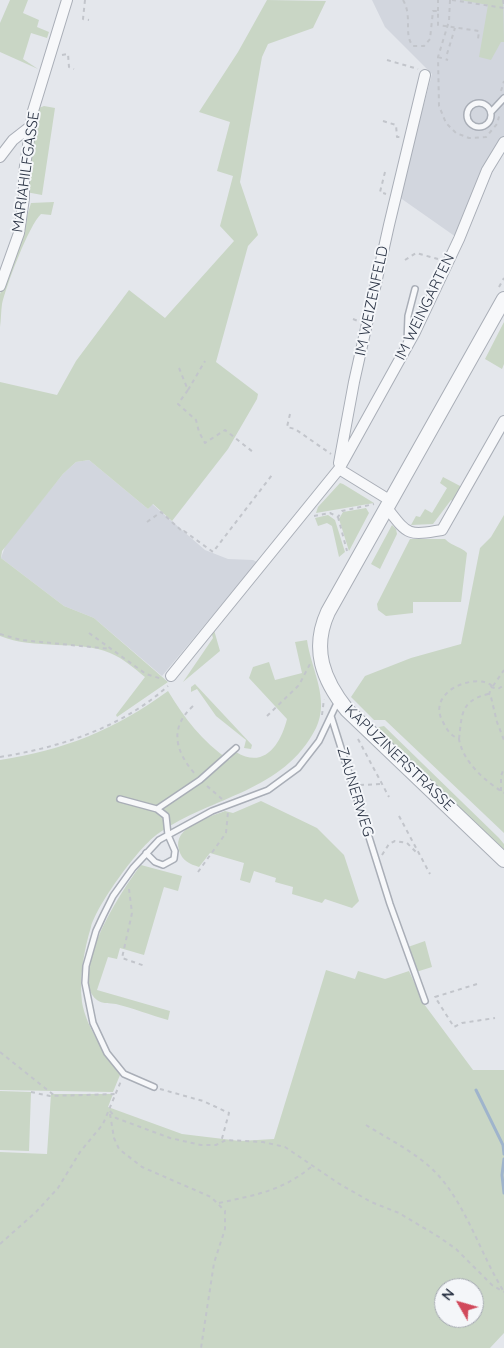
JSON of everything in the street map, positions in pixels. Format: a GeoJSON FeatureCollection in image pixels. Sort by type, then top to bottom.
{"type":"FeatureCollection","features":[{"type":"Feature","properties":{"kind":"street","name":"MARIAHILFGASSE"},"geometry":{"type":"LineString","coordinates":[[0,286],[19,233],[30,126],[67,0]]}},
{"type":"Feature","properties":{"kind":"street","name":"IM WEIZENFELD"},"geometry":{"type":"LineString","coordinates":[[339,464],[396,196],[425,75]]}},
{"type":"Feature","properties":{"kind":"street"},"geometry":{"type":"LineString","coordinates":[[0,157],[13,140],[30,126]]}},
{"type":"Feature","properties":{"kind":"street","name":"IM WEINGARTEN"},"geometry":{"type":"LineString","coordinates":[[339,464],[407,348],[448,261],[487,170],[504,142]]}},
{"type":"Feature","properties":{"kind":"street","name":"KAPUZINERSTRASSE"},"geometry":{"type":"LineString","coordinates":[[504,299],[381,504],[320,630],[319,642],[321,660],[330,684],[340,700],[504,860]]}},
{"type":"Feature","properties":{"kind":"street"},"geometry":{"type":"LineString","coordinates":[[171,676],[339,464],[381,504],[401,528],[409,533],[442,530],[504,421]]}},
{"type":"Feature","properties":{"kind":"lane"},"geometry":{"type":"LineString","coordinates":[[491,112],[483,103],[475,102],[468,107],[467,119],[472,125],[480,127],[490,120],[491,112],[500,105],[504,98]]}},
{"type":"Feature","properties":{"kind":"lane"},"geometry":{"type":"LineString","coordinates":[[407,348],[408,316],[415,289]]}},
{"type":"Feature","properties":{"kind":"lane"},"geometry":{"type":"LineString","coordinates":[[154,1087],[124,1074],[107,1052],[92,1023],[86,983],[86,966],[96,931],[113,896],[146,853],[168,835],[196,819],[268,790],[298,768],[319,741],[340,700]]}},
{"type":"Feature","properties":{"kind":"lane","name":"ZAUNERWEG"},"geometry":{"type":"LineString","coordinates":[[331,715],[414,976],[425,1001]]}},
{"type":"Feature","properties":{"kind":"lane"},"geometry":{"type":"LineString","coordinates":[[157,809],[200,780],[236,748]]}},
{"type":"Feature","properties":{"kind":"lane"},"geometry":{"type":"LineString","coordinates":[[120,799],[157,809],[166,816],[168,835],[175,855],[170,863],[158,864],[146,853]]}},
{"type":"Feature","properties":{"kind":"path"},"geometry":{"type":"LineString","coordinates":[[85,0],[83,19],[89,20]]}},
{"type":"Feature","properties":{"kind":"path"},"geometry":{"type":"LineString","coordinates":[[403,0],[409,11],[409,38],[416,48],[424,46],[430,39],[433,11],[438,11]]}},
{"type":"Feature","properties":{"kind":"path"},"geometry":{"type":"LineString","coordinates":[[438,0],[438,25],[479,31],[478,39]]}},
{"type":"Feature","properties":{"kind":"path"},"geometry":{"type":"LineString","coordinates":[[500,114],[498,124],[486,137],[469,138],[450,129],[439,106],[438,57],[447,27],[451,0],[504,8],[503,0]]}},
{"type":"Feature","properties":{"kind":"path"},"geometry":{"type":"LineString","coordinates":[[447,54],[455,28]]}},
{"type":"Feature","properties":{"kind":"path"},"geometry":{"type":"LineString","coordinates":[[58,58],[64,53],[68,54],[69,67],[74,69]]}},
{"type":"Feature","properties":{"kind":"path"},"geometry":{"type":"LineString","coordinates":[[438,57],[448,60]]}},
{"type":"Feature","properties":{"kind":"path"},"geometry":{"type":"LineString","coordinates":[[387,60],[414,66]]}},
{"type":"Feature","properties":{"kind":"path"},"geometry":{"type":"LineString","coordinates":[[501,93],[504,81]]}},
{"type":"Feature","properties":{"kind":"path"},"geometry":{"type":"LineString","coordinates":[[383,121],[396,125],[397,137],[410,140]]}},
{"type":"Feature","properties":{"kind":"path"},"geometry":{"type":"LineString","coordinates":[[385,172],[380,192],[396,196]]}},
{"type":"Feature","properties":{"kind":"path"},"geometry":{"type":"LineString","coordinates":[[406,260],[416,253],[448,261]]}},
{"type":"Feature","properties":{"kind":"path"},"geometry":{"type":"LineString","coordinates":[[205,361],[178,404],[196,420],[199,432],[205,443],[224,430],[252,452]]}},
{"type":"Feature","properties":{"kind":"path"},"geometry":{"type":"LineString","coordinates":[[179,368],[188,390]]}},
{"type":"Feature","properties":{"kind":"path"},"geometry":{"type":"LineString","coordinates":[[290,414],[287,427],[295,428],[339,464]]}},
{"type":"Feature","properties":{"kind":"path"},"geometry":{"type":"LineString","coordinates":[[147,522],[161,512],[183,532],[184,530],[213,552],[272,475]]}},
{"type":"Feature","properties":{"kind":"path"},"geometry":{"type":"LineString","coordinates":[[338,518],[342,511],[381,504]]}},
{"type":"Feature","properties":{"kind":"path"},"geometry":{"type":"LineString","coordinates":[[313,512],[309,517],[330,513],[338,518],[348,557],[354,548]]}},
{"type":"Feature","properties":{"kind":"path"},"geometry":{"type":"LineString","coordinates":[[89,633],[157,679],[171,676]]}},
{"type":"Feature","properties":{"kind":"path"},"geometry":{"type":"LineString","coordinates":[[0,634],[21,640],[111,649]]}},
{"type":"Feature","properties":{"kind":"path"},"geometry":{"type":"LineString","coordinates":[[268,716],[299,685],[312,658],[315,665]]}},
{"type":"Feature","properties":{"kind":"path"},"geometry":{"type":"LineString","coordinates":[[504,670],[489,694],[504,739]]}},
{"type":"Feature","properties":{"kind":"path"},"geometry":{"type":"LineString","coordinates":[[0,757],[44,750],[81,738],[111,724],[158,694],[168,685],[171,676]]}},
{"type":"Feature","properties":{"kind":"path"},"geometry":{"type":"LineString","coordinates":[[459,739],[450,733],[440,717],[438,708],[440,700],[451,691],[474,681],[486,681],[492,687],[498,689],[504,685]]}},
{"type":"Feature","properties":{"kind":"path"},"geometry":{"type":"LineString","coordinates":[[489,694],[475,699],[463,710],[459,720],[459,739],[461,748],[471,763],[487,780],[504,793]]}},
{"type":"Feature","properties":{"kind":"path"},"geometry":{"type":"LineString","coordinates":[[321,718],[324,698]]}},
{"type":"Feature","properties":{"kind":"path"},"geometry":{"type":"LineString","coordinates":[[193,706],[183,715],[177,738],[182,756],[200,780],[226,806],[228,825],[226,833],[198,872]]}},
{"type":"Feature","properties":{"kind":"path"},"geometry":{"type":"LineString","coordinates":[[354,732],[389,797]]}},
{"type":"Feature","properties":{"kind":"path"},"geometry":{"type":"LineString","coordinates":[[501,791],[501,776],[504,768]]}},
{"type":"Feature","properties":{"kind":"path"},"geometry":{"type":"LineString","coordinates":[[353,785],[382,784]]}},
{"type":"Feature","properties":{"kind":"path"},"geometry":{"type":"LineString","coordinates":[[399,816],[430,874]]}},
{"type":"Feature","properties":{"kind":"path"},"geometry":{"type":"LineString","coordinates":[[378,866],[386,848],[395,841],[407,843],[419,854]]}},
{"type":"Feature","properties":{"kind":"path"},"geometry":{"type":"LineString","coordinates":[[124,880],[130,892],[132,913],[122,958],[145,966]]}},
{"type":"Feature","properties":{"kind":"path"},"geometry":{"type":"LineString","coordinates":[[477,984],[435,997],[454,1027],[462,1023],[495,1018]]}},
{"type":"Feature","properties":{"kind":"path"},"geometry":{"type":"LineString","coordinates":[[0,1052],[55,1096]]}},
{"type":"Feature","properties":{"kind":"path"},"geometry":{"type":"LineString","coordinates":[[0,1244],[36,1212],[58,1188],[80,1152],[103,1124],[124,1074]]}},
{"type":"Feature","properties":{"kind":"path"},"geometry":{"type":"LineString","coordinates":[[154,1087],[203,1101],[229,1113],[221,1142]]}},
{"type":"Feature","properties":{"kind":"path"},"geometry":{"type":"LineString","coordinates":[[31,1092],[55,1096],[116,1094]]}},
{"type":"Feature","properties":{"kind":"path"},"geometry":{"type":"LineString","coordinates":[[110,1111],[116,1118],[170,1138],[202,1145],[216,1145],[221,1142],[276,1144],[285,1147],[311,1166],[350,1190],[372,1202],[399,1213],[439,1237],[456,1249],[492,1285],[504,1292]]}},
{"type":"Feature","properties":{"kind":"path"},"geometry":{"type":"LineString","coordinates":[[110,1111],[114,1138],[119,1149],[142,1167],[211,1198],[219,1204],[226,1219],[214,1263],[200,1348]]}},
{"type":"Feature","properties":{"kind":"path"},"geometry":{"type":"LineString","coordinates":[[366,1125],[431,1168],[441,1179],[459,1205],[504,1292]]}},
{"type":"Feature","properties":{"kind":"path"},"geometry":{"type":"LineString","coordinates":[[219,1204],[260,1195],[275,1189],[297,1178],[311,1166]]}},
{"type":"Feature","properties":{"kind":"shaded area"},"geometry":{"type":"Polygon","coordinates":[[[372,0],[504,0],[504,138],[456,237],[399,197],[432,74],[385,27],[372,0]]]}},
{"type":"Feature","properties":{"kind":"shaded area"},"geometry":{"type":"Polygon","coordinates":[[[89,460],[148,509],[152,504],[205,550],[228,559],[253,560],[257,562],[162,676],[94,618],[64,606],[1,558],[6,544],[63,474],[76,462],[89,460]]]}},
{"type":"Feature","properties":{"kind":"green space"},"geometry":{"type":"Polygon","coordinates":[[[10,0],[28,0],[23,13],[39,20],[37,27],[49,32],[47,38],[31,33],[23,59],[38,69],[0,52],[0,23],[10,0]]]}},
{"type":"Feature","properties":{"kind":"green space"},"geometry":{"type":"Polygon","coordinates":[[[267,0],[326,1],[313,28],[268,44],[262,57],[240,182],[258,235],[248,246],[216,362],[258,394],[257,399],[228,449],[172,521],[153,504],[148,509],[89,460],[76,462],[63,474],[2,551],[1,558],[64,606],[94,618],[168,682],[117,717],[116,715],[145,677],[124,661],[115,655],[98,649],[27,643],[0,636],[0,382],[57,395],[76,361],[129,290],[165,318],[234,241],[220,226],[233,176],[217,171],[230,122],[199,112],[238,52],[267,0]]]}},
{"type":"Feature","properties":{"kind":"green space"},"geometry":{"type":"Polygon","coordinates":[[[460,0],[503,0],[504,42],[501,42],[491,60],[479,57],[488,5],[460,0]]]}},
{"type":"Feature","properties":{"kind":"green space"},"geometry":{"type":"Polygon","coordinates":[[[44,106],[55,108],[42,195],[26,192],[34,127],[39,108],[44,106]]]}},
{"type":"Feature","properties":{"kind":"green space"},"geometry":{"type":"Polygon","coordinates":[[[54,202],[51,215],[41,214],[24,243],[4,295],[0,327],[0,294],[16,253],[31,203],[54,202]]]}},
{"type":"Feature","properties":{"kind":"green space"},"geometry":{"type":"Polygon","coordinates":[[[504,322],[504,364],[502,369],[485,359],[504,322]]]}},
{"type":"Feature","properties":{"kind":"green space"},"geometry":{"type":"Polygon","coordinates":[[[443,477],[462,487],[454,502],[451,500],[433,524],[411,525],[416,516],[420,517],[425,509],[432,513],[447,488],[440,483],[443,477]]]}},
{"type":"Feature","properties":{"kind":"green space"},"geometry":{"type":"Polygon","coordinates":[[[340,483],[374,503],[316,513],[318,507],[340,483]]]}},
{"type":"Feature","properties":{"kind":"green space"},"geometry":{"type":"Polygon","coordinates":[[[366,508],[369,513],[349,551],[339,519],[343,512],[366,508]]]}},
{"type":"Feature","properties":{"kind":"green space"},"geometry":{"type":"Polygon","coordinates":[[[328,515],[335,520],[345,552],[339,557],[332,526],[327,523],[318,526],[315,518],[328,515]]]}},
{"type":"Feature","properties":{"kind":"green space"},"geometry":{"type":"Polygon","coordinates":[[[504,515],[504,833],[385,720],[374,720],[351,697],[365,676],[411,658],[461,644],[480,548],[491,537],[504,515]]]}},
{"type":"Feature","properties":{"kind":"green space"},"geometry":{"type":"Polygon","coordinates":[[[392,525],[396,529],[397,534],[380,569],[371,564],[392,525]]]}},
{"type":"Feature","properties":{"kind":"green space"},"geometry":{"type":"Polygon","coordinates":[[[410,539],[445,539],[467,553],[461,602],[413,602],[413,613],[386,616],[378,610],[377,604],[410,539]]]}},
{"type":"Feature","properties":{"kind":"green space"},"geometry":{"type":"Polygon","coordinates":[[[214,630],[220,651],[183,682],[213,638],[211,631],[214,630]]]}},
{"type":"Feature","properties":{"kind":"green space"},"geometry":{"type":"Polygon","coordinates":[[[307,640],[318,684],[321,706],[316,728],[302,749],[285,766],[266,780],[180,820],[159,833],[130,863],[110,891],[95,917],[84,955],[81,983],[82,1002],[92,1031],[120,1075],[113,1092],[0,1090],[0,760],[46,750],[88,736],[128,717],[168,691],[195,729],[210,745],[229,760],[236,752],[246,757],[255,758],[263,756],[276,745],[287,719],[249,678],[253,667],[269,662],[275,680],[302,673],[295,642],[307,640]]]}},
{"type":"Feature","properties":{"kind":"green space"},"geometry":{"type":"Polygon","coordinates":[[[195,684],[252,745],[251,749],[244,748],[246,740],[216,716],[197,689],[191,692],[191,687],[195,684]]]}},
{"type":"Feature","properties":{"kind":"green space"},"geometry":{"type":"Polygon","coordinates":[[[384,726],[499,838],[504,844],[504,851],[374,728],[384,726]]]}},
{"type":"Feature","properties":{"kind":"green space"},"geometry":{"type":"Polygon","coordinates":[[[261,801],[317,828],[344,855],[359,901],[352,908],[325,899],[322,903],[292,894],[293,887],[275,882],[276,878],[254,871],[250,883],[240,880],[244,863],[210,853],[199,867],[182,857],[178,842],[186,829],[193,824],[225,811],[233,813],[261,801]]]}},
{"type":"Feature","properties":{"kind":"green space"},"geometry":{"type":"Polygon","coordinates":[[[141,865],[182,876],[178,891],[164,887],[144,955],[120,948],[117,959],[108,957],[97,990],[170,1011],[168,1020],[116,1004],[99,1001],[89,988],[88,972],[101,932],[122,892],[141,865]]]}},
{"type":"Feature","properties":{"kind":"green space"},"geometry":{"type":"Polygon","coordinates":[[[425,941],[432,967],[416,972],[408,947],[425,941]]]}},
{"type":"Feature","properties":{"kind":"green space"},"geometry":{"type":"Polygon","coordinates":[[[326,970],[355,979],[358,971],[385,979],[409,971],[424,1004],[473,1070],[504,1070],[504,1333],[490,1348],[0,1348],[0,1152],[47,1154],[51,1094],[113,1094],[108,1107],[182,1134],[240,1141],[274,1139],[326,970]]]}},
{"type":"Feature","properties":{"kind":"green space"},"geometry":{"type":"Polygon","coordinates":[[[0,1091],[31,1092],[29,1151],[0,1150],[0,1091]]]}},
{"type":"Feature","properties":{"kind":"waterway"},"geometry":{"type":"LineString","coordinates":[[476,1090],[503,1145],[504,1154]]}},
{"type":"Feature","properties":{"kind":"waterway"},"geometry":{"type":"LineString","coordinates":[[504,1159],[502,1175],[504,1193]]}}]}
